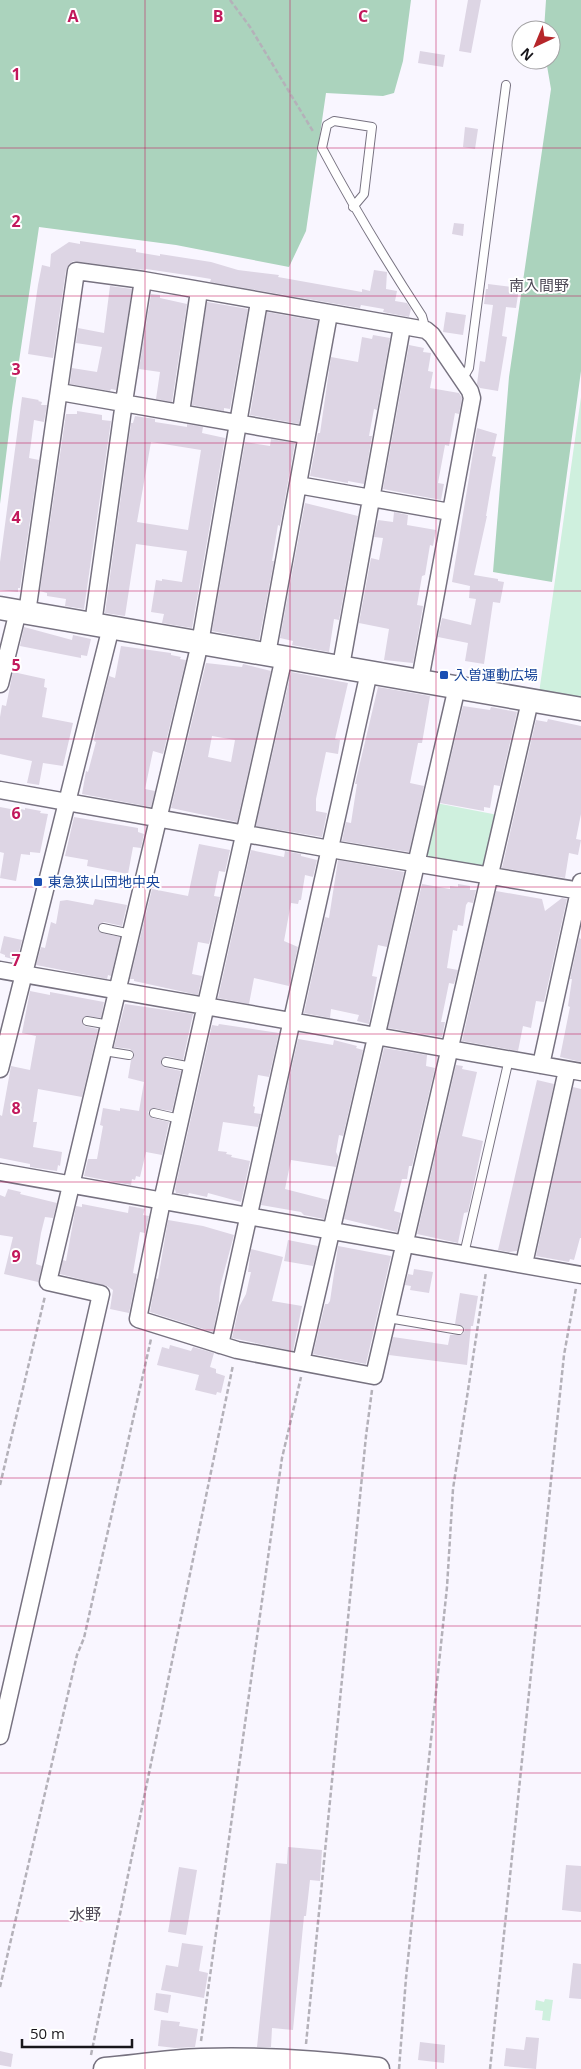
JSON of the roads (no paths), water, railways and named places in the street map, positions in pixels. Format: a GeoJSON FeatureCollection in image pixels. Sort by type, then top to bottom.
{"type":"FeatureCollection","features":[{"type":"Feature","properties":{"kind":"street"},"geometry":{"type":"LineString","coordinates":[[0,684],[60,392],[76,271],[143,280],[426,330],[432,335],[470,391],[472,398],[420,680]]}},
{"type":"Feature","properties":{"kind":"street"},"geometry":{"type":"LineString","coordinates":[[0,1069],[67,801],[102,626],[124,402],[143,280]]}},
{"type":"Feature","properties":{"kind":"street"},"geometry":{"type":"LineString","coordinates":[[181,412],[199,291]]}},
{"type":"Feature","properties":{"kind":"street"},"geometry":{"type":"LineString","coordinates":[[0,1736],[101,1294],[48,1282],[200,643],[259,302]]}},
{"type":"Feature","properties":{"kind":"street"},"geometry":{"type":"LineString","coordinates":[[328,314],[305,436],[275,656],[244,834],[162,1200],[138,1317],[140,1321],[237,1350],[374,1376],[530,701]]}},
{"type":"Feature","properties":{"kind":"street"},"geometry":{"type":"LineString","coordinates":[[341,666],[402,327]]}},
{"type":"Feature","properties":{"kind":"street"},"geometry":{"type":"LineString","coordinates":[[60,392],[181,412],[305,436]]}},
{"type":"Feature","properties":{"kind":"street"},"geometry":{"type":"LineString","coordinates":[[298,485],[450,512]]}},
{"type":"Feature","properties":{"kind":"street"},"geometry":{"type":"LineString","coordinates":[[15,611],[341,666],[581,710]]}},
{"type":"Feature","properties":{"kind":"street"},"geometry":{"type":"LineString","coordinates":[[220,1345],[369,672]]}},
{"type":"Feature","properties":{"kind":"street"},"geometry":{"type":"LineString","coordinates":[[302,1362],[457,687]]}},
{"type":"Feature","properties":{"kind":"street"},"geometry":{"type":"LineString","coordinates":[[0,790],[416,864],[580,888],[541,1065]]}},
{"type":"Feature","properties":{"kind":"street"},"geometry":{"type":"LineString","coordinates":[[0,970],[205,1008],[292,1021],[574,1071],[524,1264]]}},
{"type":"Feature","properties":{"kind":"street"},"geometry":{"type":"LineString","coordinates":[[0,1172],[580,1273]]}},
{"type":"Feature","properties":{"kind":"street"},"geometry":{"type":"LineString","coordinates":[[98,2064],[302,2064],[378,2069]]}},
{"type":"Feature","properties":{"kind":"lane"},"geometry":{"type":"LineString","coordinates":[[462,380],[470,368],[506,85]]}},
{"type":"Feature","properties":{"kind":"lane"},"geometry":{"type":"LineString","coordinates":[[353,207],[364,194],[372,127],[334,121],[327,125],[322,148],[353,207],[422,316],[426,330]]}},
{"type":"Feature","properties":{"kind":"lane"},"geometry":{"type":"LineString","coordinates":[[103,928],[131,934]]}},
{"type":"Feature","properties":{"kind":"lane"},"geometry":{"type":"LineString","coordinates":[[87,1021],[110,1025]]}},
{"type":"Feature","properties":{"kind":"lane"},"geometry":{"type":"LineString","coordinates":[[104,1051],[129,1056]]}},
{"type":"Feature","properties":{"kind":"lane"},"geometry":{"type":"LineString","coordinates":[[464,1254],[509,1059]]}},
{"type":"Feature","properties":{"kind":"lane"},"geometry":{"type":"LineString","coordinates":[[166,1062],[192,1067]]}},
{"type":"Feature","properties":{"kind":"lane"},"geometry":{"type":"LineString","coordinates":[[154,1113],[180,1119]]}},
{"type":"Feature","properties":{"kind":"lane"},"geometry":{"type":"LineString","coordinates":[[388,1318],[459,1330]]}},
{"type":"Feature","properties":{"kind":"place","name":"入曽運動広場"},"geometry":{"type":"Point","coordinates":[444,675]}},
{"type":"Feature","properties":{"kind":"place","name":"東急狭山団地中央"},"geometry":{"type":"Point","coordinates":[38,882]}},
{"type":"Feature","properties":{"kind":"district","name":"南入間野"},"geometry":{"type":"Point","coordinates":[539,286]}},
{"type":"Feature","properties":{"kind":"district","name":"水野"},"geometry":{"type":"Point","coordinates":[85,1914]}}]}
